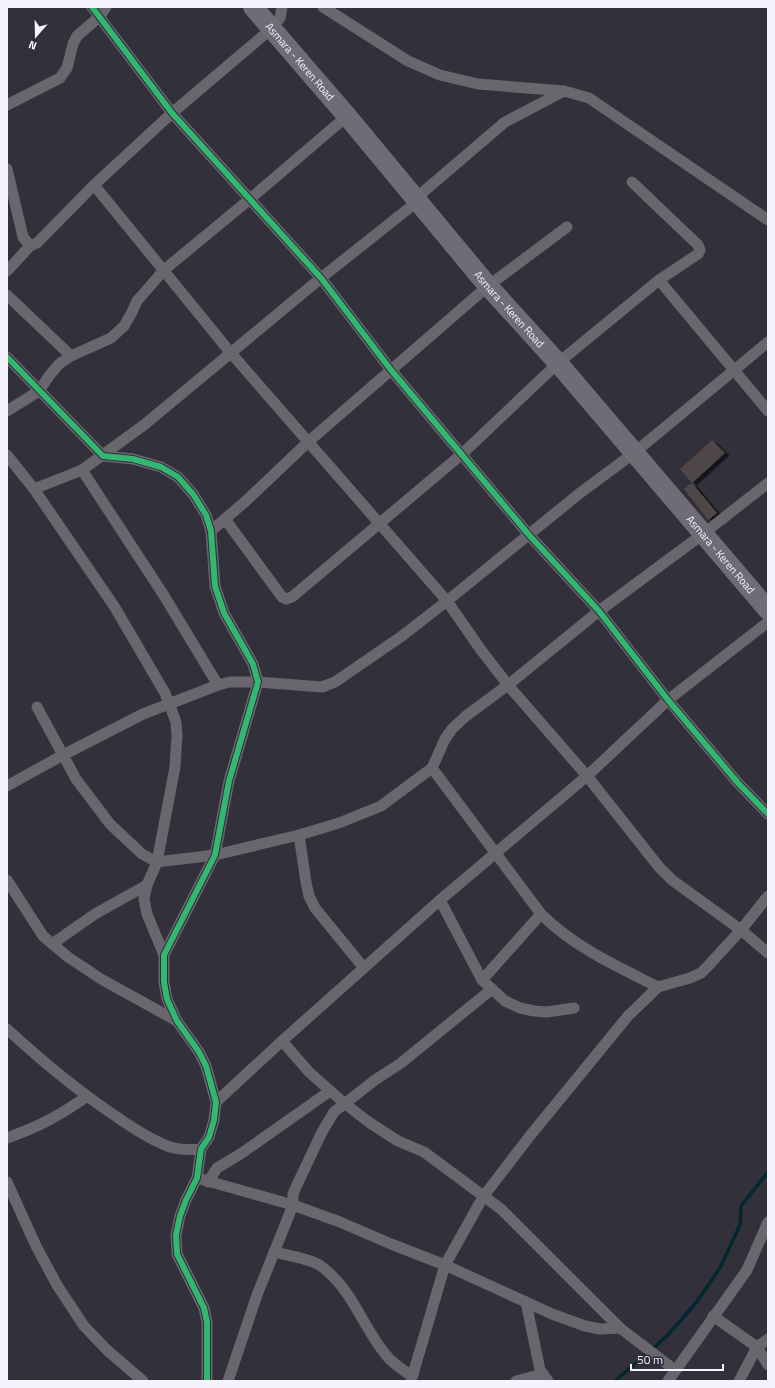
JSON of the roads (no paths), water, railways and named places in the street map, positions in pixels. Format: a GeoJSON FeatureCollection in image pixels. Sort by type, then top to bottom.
{"type":"FeatureCollection","features":[{"type":"Feature","properties":{"kind":"highway","name":"Asmara - Keren Road"},"geometry":{"type":"LineString","coordinates":[[253,7],[347,116],[488,286],[558,363],[768,610]]}},
{"type":"Feature","properties":{"kind":"street"},"geometry":{"type":"LineString","coordinates":[[92,7],[172,113],[321,278],[391,370],[529,535],[599,611],[668,700],[738,783],[768,814]]}},
{"type":"Feature","properties":{"kind":"street"},"geometry":{"type":"LineString","coordinates":[[7,105],[60,78],[68,68],[73,44],[77,36],[99,16],[106,7]]}},
{"type":"Feature","properties":{"kind":"street"},"geometry":{"type":"LineString","coordinates":[[7,271],[30,246],[37,243],[94,185],[172,113],[271,29],[280,18],[282,7]]}},
{"type":"Feature","properties":{"kind":"street"},"geometry":{"type":"LineString","coordinates":[[323,7],[408,61],[440,75],[478,84],[564,91],[589,98],[768,220]]}},
{"type":"Feature","properties":{"kind":"street"},"geometry":{"type":"LineString","coordinates":[[34,489],[82,470],[103,456],[144,425],[230,352],[321,278],[418,202],[422,192],[505,122],[564,91]]}},
{"type":"Feature","properties":{"kind":"street"},"geometry":{"type":"LineString","coordinates":[[7,411],[39,391],[49,376],[60,364],[71,356],[111,338],[124,326],[137,301],[164,270],[347,116]]}},
{"type":"Feature","properties":{"kind":"street"},"geometry":{"type":"LineString","coordinates":[[7,169],[24,236],[30,246]]}},
{"type":"Feature","properties":{"kind":"street"},"geometry":{"type":"LineString","coordinates":[[225,519],[282,597],[286,599],[292,597],[462,454],[558,363],[659,280],[698,254],[700,250],[698,245],[632,182]]}},
{"type":"Feature","properties":{"kind":"street"},"geometry":{"type":"LineString","coordinates":[[94,185],[230,352],[447,601],[481,650],[508,685],[587,776],[659,867],[668,876],[768,953]]}},
{"type":"Feature","properties":{"kind":"street"},"geometry":{"type":"LineString","coordinates":[[211,531],[248,500],[308,442],[488,286],[567,227]]}},
{"type":"Feature","properties":{"kind":"street"},"geometry":{"type":"LineString","coordinates":[[659,280],[768,411]]}},
{"type":"Feature","properties":{"kind":"street"},"geometry":{"type":"LineString","coordinates":[[9,302],[71,356]]}},
{"type":"Feature","properties":{"kind":"street"},"geometry":{"type":"LineString","coordinates":[[7,786],[63,754],[143,714],[218,685],[230,682],[258,682],[322,687],[335,682],[402,636],[447,601],[580,493],[634,453],[768,342]]}},
{"type":"Feature","properties":{"kind":"street"},"geometry":{"type":"LineString","coordinates":[[7,357],[103,456],[140,461],[161,467],[178,477],[193,494],[206,515],[211,531],[215,586],[224,613],[253,664],[258,682],[229,781],[215,855],[164,955]]}},
{"type":"Feature","properties":{"kind":"street"},"geometry":{"type":"LineString","coordinates":[[7,455],[34,489],[114,606],[165,693],[176,722],[177,744],[175,767],[157,862],[144,899],[147,914],[164,955],[164,982],[168,999],[177,1021],[206,1066],[216,1102],[214,1120],[209,1137],[201,1149],[197,1178],[180,1216],[176,1235],[177,1254],[204,1308],[207,1322],[207,1381]]}},
{"type":"Feature","properties":{"kind":"street"},"geometry":{"type":"LineString","coordinates":[[82,470],[163,594],[218,685]]}},
{"type":"Feature","properties":{"kind":"street"},"geometry":{"type":"LineString","coordinates":[[37,707],[76,779],[110,824],[142,854],[157,862],[215,855],[299,835],[339,823],[381,806],[432,768],[445,739],[452,729],[466,716],[508,685],[599,611],[704,534],[768,482]]}},
{"type":"Feature","properties":{"kind":"street"},"geometry":{"type":"LineString","coordinates":[[216,1102],[440,900],[587,776],[668,700],[768,622]]}},
{"type":"Feature","properties":{"kind":"street"},"geometry":{"type":"LineString","coordinates":[[432,768],[541,914],[555,928],[604,960],[658,987]]}},
{"type":"Feature","properties":{"kind":"street"},"geometry":{"type":"LineString","coordinates":[[299,835],[309,896],[315,908],[364,968]]}},
{"type":"Feature","properties":{"kind":"street"},"geometry":{"type":"LineString","coordinates":[[7,880],[43,936],[52,944],[68,957],[101,979],[177,1021]]}},
{"type":"Feature","properties":{"kind":"street"},"geometry":{"type":"LineString","coordinates":[[52,944],[95,914],[148,884]]}},
{"type":"Feature","properties":{"kind":"street"},"geometry":{"type":"LineString","coordinates":[[274,1252],[321,1266],[348,1295],[373,1338],[387,1356],[412,1378],[444,1265],[483,1197],[529,1137],[628,1016],[658,987],[690,978],[701,973],[768,896]]}},
{"type":"Feature","properties":{"kind":"street"},"geometry":{"type":"LineString","coordinates":[[440,900],[482,980],[504,1001],[520,1008],[547,1012],[574,1008]]}},
{"type":"Feature","properties":{"kind":"street"},"geometry":{"type":"LineString","coordinates":[[482,980],[541,914]]}},
{"type":"Feature","properties":{"kind":"street"},"geometry":{"type":"LineString","coordinates":[[228,1381],[257,1295],[293,1205],[293,1194],[316,1145],[334,1112],[375,1080],[401,1063],[492,989]]}},
{"type":"Feature","properties":{"kind":"street"},"geometry":{"type":"LineString","coordinates":[[7,1029],[41,1061],[86,1097],[145,1136],[171,1147],[188,1150],[201,1149]]}},
{"type":"Feature","properties":{"kind":"street"},"geometry":{"type":"LineString","coordinates":[[282,1041],[309,1072],[344,1104],[398,1141],[424,1152],[506,1214],[620,1328],[675,1370]]}},
{"type":"Feature","properties":{"kind":"street"},"geometry":{"type":"LineString","coordinates":[[208,1182],[217,1168],[242,1153],[330,1091]]}},
{"type":"Feature","properties":{"kind":"street"},"geometry":{"type":"LineString","coordinates":[[7,1138],[33,1129],[62,1114],[86,1097]]}},
{"type":"Feature","properties":{"kind":"street"},"geometry":{"type":"LineString","coordinates":[[197,1178],[293,1205],[340,1222],[444,1265],[552,1314],[585,1326],[600,1329],[620,1328]]}},
{"type":"Feature","properties":{"kind":"street"},"geometry":{"type":"LineString","coordinates":[[7,1182],[36,1246],[57,1285],[84,1326],[108,1351],[143,1381]]}},
{"type":"Feature","properties":{"kind":"street"},"geometry":{"type":"LineString","coordinates":[[668,1381],[747,1270],[768,1222]]}},
{"type":"Feature","properties":{"kind":"street"},"geometry":{"type":"LineString","coordinates":[[526,1302],[540,1370],[546,1378]]}},
{"type":"Feature","properties":{"kind":"street"},"geometry":{"type":"LineString","coordinates":[[713,1316],[757,1347],[768,1365]]}},
{"type":"Feature","properties":{"kind":"street"},"geometry":{"type":"LineString","coordinates":[[739,1381],[757,1347],[768,1339]]}},
{"type":"Feature","properties":{"kind":"street"},"geometry":{"type":"LineString","coordinates":[[516,1381],[546,1378]]}},
{"type":"Feature","properties":{"kind":"waterway"},"geometry":{"type":"LineString","coordinates":[[615,1381],[667,1336],[695,1304],[720,1268],[740,1225],[741,1206],[768,1172]]}}]}
